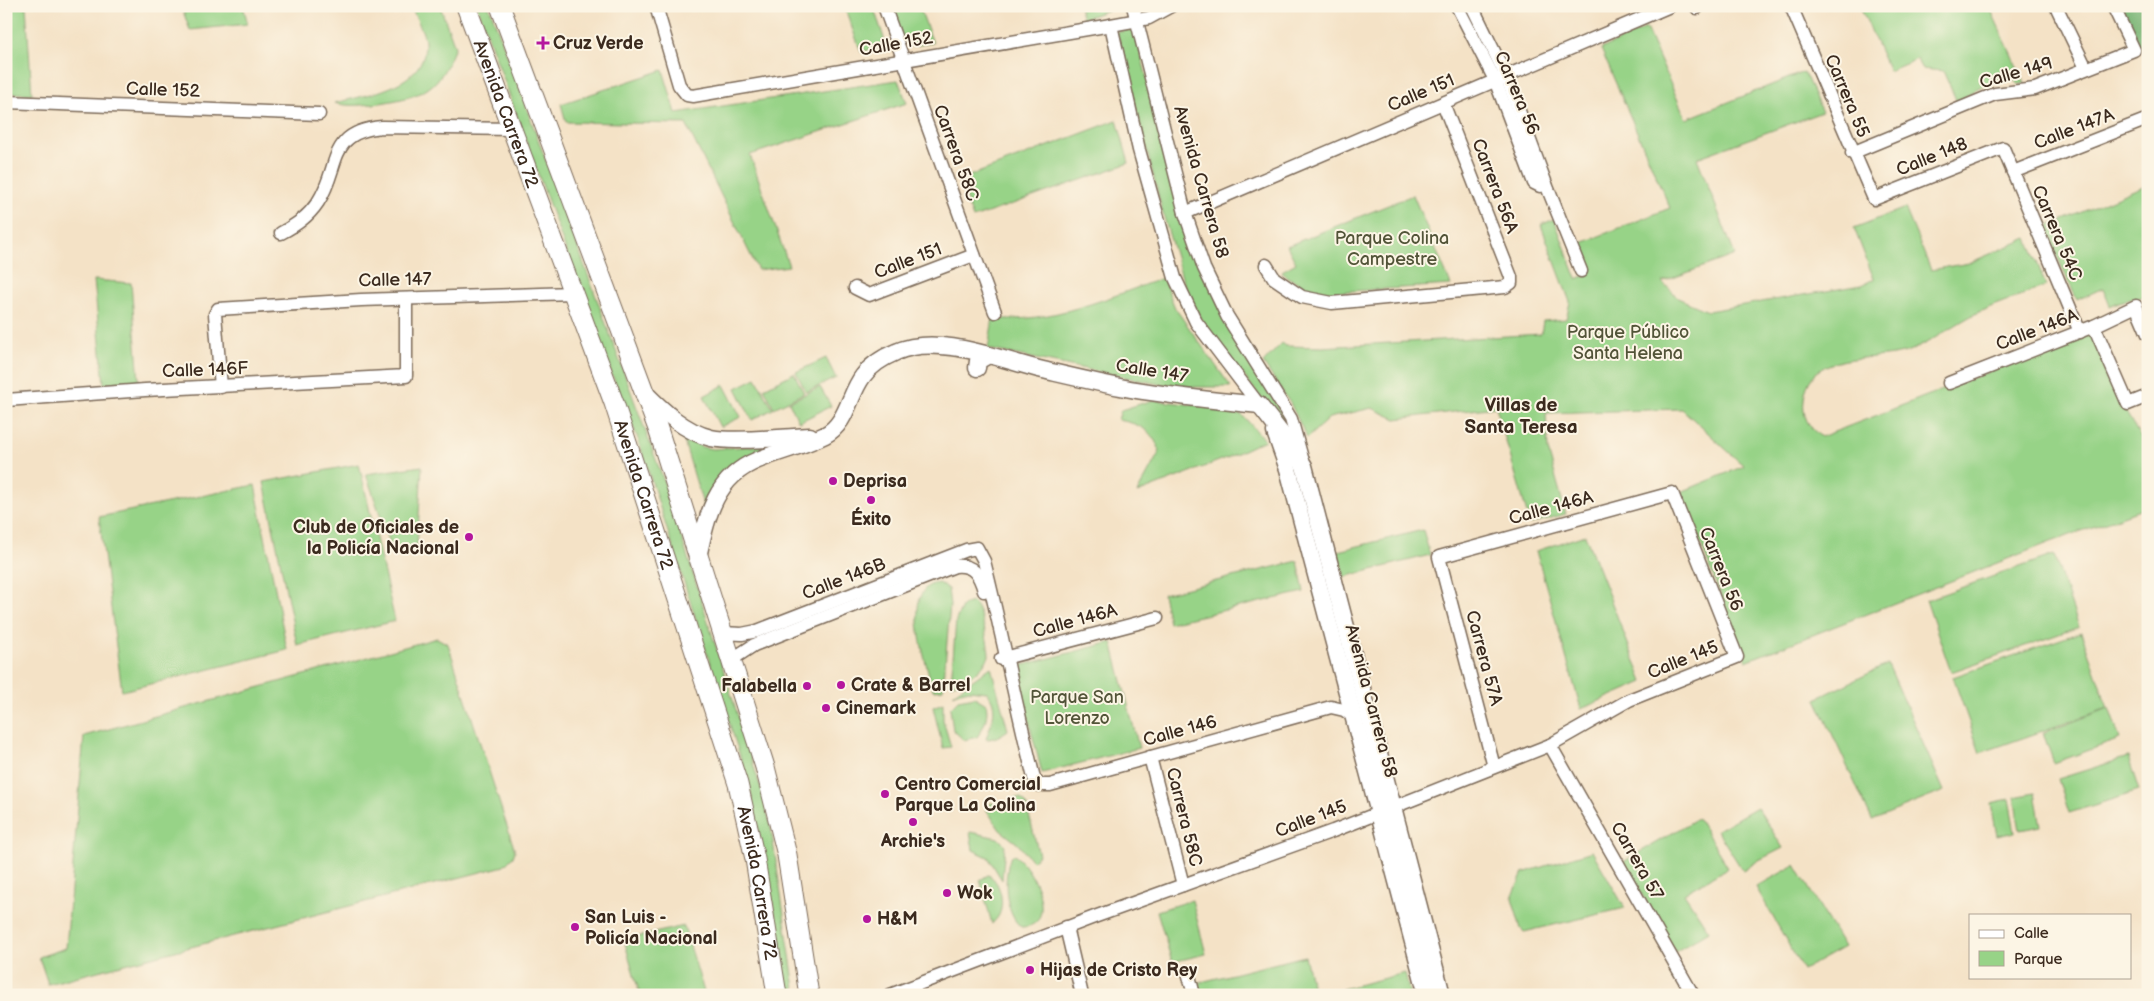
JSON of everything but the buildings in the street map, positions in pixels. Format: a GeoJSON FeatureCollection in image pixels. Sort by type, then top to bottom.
{"type":"FeatureCollection","features":[{"type":"Feature","properties":{"kind":"highway","name":"Avenida Carrera 72"},"geometry":{"type":"LineString","coordinates":[[466,6],[637,470],[738,784],[755,859],[777,995]]}},
{"type":"Feature","properties":{"kind":"highway","name":"Avenida Carrera 72"},"geometry":{"type":"LineString","coordinates":[[500,6],[658,429],[731,660],[777,809],[788,855],[810,994]]}},
{"type":"Feature","properties":{"kind":"main road","name":"Calle 147"},"geometry":{"type":"LineString","coordinates":[[698,557],[715,497],[730,476],[759,459],[825,435],[841,419],[857,386],[871,367],[894,352],[920,345],[943,346],[981,362],[1041,370],[1159,394],[1259,405]]}},
{"type":"Feature","properties":{"kind":"main road"},"geometry":{"type":"LineString","coordinates":[[644,392],[684,426],[711,438],[725,440],[825,435]]}},
{"type":"Feature","properties":{"kind":"main road","name":"Avenida Carrera 58"},"geometry":{"type":"LineString","coordinates":[[1259,405],[1304,466],[1387,809],[1427,995]]}},
{"type":"Feature","properties":{"kind":"main road","name":"Avenida Carrera 58"},"geometry":{"type":"LineString","coordinates":[[1271,420],[1288,469],[1355,718],[1387,809],[1442,995]]}},
{"type":"Feature","properties":{"kind":"street","name":"Calle 152"},"geometry":{"type":"LineString","coordinates":[[656,6],[679,85],[687,95],[701,95],[1111,26],[1137,11],[1149,18],[1171,6]]}},
{"type":"Feature","properties":{"kind":"street","name":"Carrera 58C"},"geometry":{"type":"LineString","coordinates":[[884,6],[996,312]]}},
{"type":"Feature","properties":{"kind":"street","name":"Carrera 56"},"geometry":{"type":"LineString","coordinates":[[1457,6],[1501,78]]}},
{"type":"Feature","properties":{"kind":"street","name":"Carrera 56"},"geometry":{"type":"LineString","coordinates":[[1472,6],[1501,78],[1534,183],[1540,186],[1546,184],[1581,271]]}},
{"type":"Feature","properties":{"kind":"street","name":"Calle 151"},"geometry":{"type":"LineString","coordinates":[[1185,213],[1670,6]]}},
{"type":"Feature","properties":{"kind":"street","name":"Carrera 55"},"geometry":{"type":"LineString","coordinates":[[1791,6],[1852,153],[1874,199]]}},
{"type":"Feature","properties":{"kind":"street"},"geometry":{"type":"LineString","coordinates":[[2056,6],[2086,68]]}},
{"type":"Feature","properties":{"kind":"street","name":"Calle 149"},"geometry":{"type":"LineString","coordinates":[[1852,153],[1995,94],[2034,89],[2134,50],[2113,6]]}},
{"type":"Feature","properties":{"kind":"street","name":"Avenida Carrera 58"},"geometry":{"type":"LineString","coordinates":[[1137,11],[1185,213],[1204,268],[1226,316],[1291,419],[1304,466]]}},
{"type":"Feature","properties":{"kind":"street","name":"Avenida Carrera 58"},"geometry":{"type":"LineString","coordinates":[[1111,26],[1139,150],[1175,278],[1196,322],[1259,405]]}},
{"type":"Feature","properties":{"kind":"street","name":"Calle 152"},"geometry":{"type":"LineString","coordinates":[[6,102],[319,114]]}},
{"type":"Feature","properties":{"kind":"street","name":"Carrera 56A"},"geometry":{"type":"LineString","coordinates":[[1266,264],[1274,278],[1302,297],[1332,303],[1505,287],[1511,283],[1511,277],[1443,103]]}},
{"type":"Feature","properties":{"kind":"street","name":"Calle 147A"},"geometry":{"type":"LineString","coordinates":[[2013,172],[2148,119]]}},
{"type":"Feature","properties":{"kind":"street"},"geometry":{"type":"LineString","coordinates":[[281,233],[299,223],[319,201],[337,153],[347,140],[367,128],[512,129]]}},
{"type":"Feature","properties":{"kind":"street","name":"Carrera 54C"},"geometry":{"type":"LineString","coordinates":[[2003,148],[2080,332]]}},
{"type":"Feature","properties":{"kind":"street","name":"Calle 148"},"geometry":{"type":"LineString","coordinates":[[1874,199],[2003,148]]}},
{"type":"Feature","properties":{"kind":"street","name":"Calle 151"},"geometry":{"type":"LineString","coordinates":[[855,288],[870,295],[974,255]]}},
{"type":"Feature","properties":{"kind":"street","name":"Calle 147"},"geometry":{"type":"LineString","coordinates":[[221,387],[215,314],[218,309],[573,293]]}},
{"type":"Feature","properties":{"kind":"street","name":"Calle 146F"},"geometry":{"type":"LineString","coordinates":[[6,400],[145,390],[406,376],[406,300]]}},
{"type":"Feature","properties":{"kind":"street","name":"Calle 146A"},"geometry":{"type":"LineString","coordinates":[[1949,383],[2080,332],[2136,306],[2148,334]]}},
{"type":"Feature","properties":{"kind":"street"},"geometry":{"type":"LineString","coordinates":[[2094,326],[2128,404],[2148,396]]}},
{"type":"Feature","properties":{"kind":"street","name":"Carrera 56"},"geometry":{"type":"LineString","coordinates":[[1672,493],[1737,657]]}},
{"type":"Feature","properties":{"kind":"street","name":"Calle 146A"},"geometry":{"type":"LineString","coordinates":[[1439,558],[1672,493]]}},
{"type":"Feature","properties":{"kind":"street","name":"Calle 146B"},"geometry":{"type":"LineString","coordinates":[[731,660],[779,629],[966,550],[977,548],[984,561],[1004,658]]}},
{"type":"Feature","properties":{"kind":"street","name":"Carrera 57A"},"geometry":{"type":"LineString","coordinates":[[1439,558],[1494,767]]}},
{"type":"Feature","properties":{"kind":"street","name":"Calle 146B"},"geometry":{"type":"LineString","coordinates":[[722,633],[748,633],[779,629],[949,568],[964,565],[969,567],[982,580],[1004,658]]}},
{"type":"Feature","properties":{"kind":"street","name":"Calle 146A"},"geometry":{"type":"LineString","coordinates":[[1004,658],[1157,618]]}},
{"type":"Feature","properties":{"kind":"street","name":"Calle 145"},"geometry":{"type":"LineString","coordinates":[[890,995],[1066,927],[1387,809],[1550,745],[1629,700],[1737,657]]}},
{"type":"Feature","properties":{"kind":"street","name":"Calle 146"},"geometry":{"type":"LineString","coordinates":[[1004,658],[1034,778],[1039,785],[1050,785],[1331,707]]}},
{"type":"Feature","properties":{"kind":"street"},"geometry":{"type":"LineString","coordinates":[[1331,707],[1347,687]]}},
{"type":"Feature","properties":{"kind":"street"},"geometry":{"type":"LineString","coordinates":[[1331,707],[1344,710],[1355,718]]}},
{"type":"Feature","properties":{"kind":"street","name":"Carrera 57"},"geometry":{"type":"LineString","coordinates":[[1550,745],[1693,995]]}},
{"type":"Feature","properties":{"kind":"street","name":"Carrera 58C"},"geometry":{"type":"LineString","coordinates":[[1150,757],[1183,885]]}},
{"type":"Feature","properties":{"kind":"street"},"geometry":{"type":"LineString","coordinates":[[1066,927],[1082,995]]}},
{"type":"Feature","properties":{"kind":"street"},"geometry":{"type":"LineString","coordinates":[[1188,972],[1194,995]]}},
{"type":"Feature","properties":{"kind":"green space"},"geometry":{"type":"Polygon","coordinates":[[[6,6],[26,6],[32,94],[6,93],[6,6]]]}},
{"type":"Feature","properties":{"kind":"green space"},"geometry":{"type":"Polygon","coordinates":[[[181,6],[243,6],[248,24],[190,30],[181,6]]]}},
{"type":"Feature","properties":{"kind":"green space"},"geometry":{"type":"Polygon","coordinates":[[[411,6],[440,6],[455,47],[443,73],[436,82],[419,94],[395,100],[357,105],[334,103],[377,92],[392,86],[406,79],[416,69],[423,57],[425,42],[411,6]]]}},
{"type":"Feature","properties":{"kind":"green space"},"geometry":{"type":"Polygon","coordinates":[[[477,6],[489,6],[662,476],[762,792],[771,828],[796,995],[787,995],[774,907],[749,784],[638,439],[604,355],[477,6]]]}},
{"type":"Feature","properties":{"kind":"green space"},"geometry":{"type":"Polygon","coordinates":[[[844,6],[873,6],[884,38],[881,47],[861,52],[844,6]]]}},
{"type":"Feature","properties":{"kind":"green space"},"geometry":{"type":"Polygon","coordinates":[[[890,6],[919,6],[933,43],[912,46],[902,40],[890,6]]]}},
{"type":"Feature","properties":{"kind":"green space"},"geometry":{"type":"Polygon","coordinates":[[[1079,6],[1119,6],[1083,19],[1079,6]]]}},
{"type":"Feature","properties":{"kind":"green space"},"geometry":{"type":"Polygon","coordinates":[[[1860,6],[1989,6],[2025,84],[2017,84],[2016,80],[1999,80],[1978,88],[1957,102],[1943,71],[1921,69],[1917,59],[1889,71],[1860,6]]]}},
{"type":"Feature","properties":{"kind":"green space"},"geometry":{"type":"Polygon","coordinates":[[[2121,6],[2148,6],[2148,57],[2145,50],[2138,48],[2121,6]]]}},
{"type":"Feature","properties":{"kind":"green space","name":"Parque Público Santa Helena"},"geometry":{"type":"Polygon","coordinates":[[[1646,28],[1686,119],[1804,72],[1822,112],[1697,158],[1735,255],[1662,282],[1680,299],[1708,311],[1862,285],[1874,279],[1854,228],[1905,208],[1931,270],[1969,263],[2028,238],[2046,286],[1979,312],[1912,350],[1897,354],[1847,360],[1832,364],[1819,371],[1809,382],[1804,399],[1805,416],[1809,425],[1816,433],[1821,437],[2091,332],[2120,402],[2148,450],[2148,507],[2051,542],[1746,661],[1681,492],[1744,466],[1682,409],[1546,413],[1548,450],[1566,514],[1530,524],[1496,407],[1396,419],[1372,408],[1329,418],[1307,438],[1290,403],[1263,363],[1282,343],[1286,346],[1322,347],[1541,334],[1543,321],[1566,319],[1570,302],[1541,225],[1554,219],[1577,279],[1590,273],[1579,244],[1670,208],[1601,49],[1646,28]]]}},
{"type":"Feature","properties":{"kind":"green space"},"geometry":{"type":"Polygon","coordinates":[[[1134,29],[1184,216],[1294,440],[1207,329],[1187,294],[1163,214],[1117,32],[1134,29]]]}},
{"type":"Feature","properties":{"kind":"green space"},"geometry":{"type":"Polygon","coordinates":[[[663,70],[676,113],[898,80],[907,103],[750,155],[789,266],[758,270],[686,124],[566,122],[561,104],[663,70]]]}},
{"type":"Feature","properties":{"kind":"green space"},"geometry":{"type":"Polygon","coordinates":[[[1117,120],[1129,163],[973,218],[959,180],[1117,120]]]}},
{"type":"Feature","properties":{"kind":"green space"},"geometry":{"type":"Polygon","coordinates":[[[2148,184],[2148,295],[2110,306],[2103,288],[2077,300],[2044,228],[2148,184]]]}},
{"type":"Feature","properties":{"kind":"green space","name":"Parque Colina Campestre"},"geometry":{"type":"Polygon","coordinates":[[[1413,195],[1451,285],[1318,293],[1287,277],[1282,271],[1296,263],[1287,246],[1413,195]]]}},
{"type":"Feature","properties":{"kind":"green space"},"geometry":{"type":"Polygon","coordinates":[[[1163,278],[1175,308],[1231,387],[1173,387],[988,349],[993,318],[1014,319],[1057,313],[1080,307],[1163,278]]]}},
{"type":"Feature","properties":{"kind":"green space"},"geometry":{"type":"Polygon","coordinates":[[[94,280],[131,283],[139,381],[104,384],[94,280]]]}},
{"type":"Feature","properties":{"kind":"green space"},"geometry":{"type":"Polygon","coordinates":[[[826,358],[836,378],[806,392],[796,372],[826,358]]]}},
{"type":"Feature","properties":{"kind":"green space"},"geometry":{"type":"Polygon","coordinates":[[[794,373],[804,393],[774,408],[764,388],[794,373]]]}},
{"type":"Feature","properties":{"kind":"green space"},"geometry":{"type":"Polygon","coordinates":[[[756,378],[773,409],[752,420],[736,388],[756,378]]]}},
{"type":"Feature","properties":{"kind":"green space"},"geometry":{"type":"Polygon","coordinates":[[[724,385],[741,417],[720,427],[704,396],[724,385]]]}},
{"type":"Feature","properties":{"kind":"green space"},"geometry":{"type":"Polygon","coordinates":[[[820,387],[831,406],[799,422],[789,402],[820,387]]]}},
{"type":"Feature","properties":{"kind":"green space"},"geometry":{"type":"Polygon","coordinates":[[[1153,400],[1227,409],[1242,415],[1265,440],[1229,457],[1137,493],[1160,451],[1153,437],[1144,429],[1133,423],[1118,420],[1121,410],[1153,400]]]}},
{"type":"Feature","properties":{"kind":"green space"},"geometry":{"type":"Polygon","coordinates":[[[682,435],[702,447],[713,449],[792,443],[756,454],[705,511],[682,435]]]}},
{"type":"Feature","properties":{"kind":"green space"},"geometry":{"type":"Polygon","coordinates":[[[359,464],[395,621],[297,645],[264,482],[359,464]]]}},
{"type":"Feature","properties":{"kind":"green space"},"geometry":{"type":"Polygon","coordinates":[[[422,466],[417,547],[393,552],[366,474],[422,466]]]}},
{"type":"Feature","properties":{"kind":"green space"},"geometry":{"type":"Polygon","coordinates":[[[255,485],[287,650],[122,691],[99,517],[255,485]]]}},
{"type":"Feature","properties":{"kind":"green space"},"geometry":{"type":"Polygon","coordinates":[[[1423,530],[1430,555],[1344,577],[1338,551],[1423,530]]]}},
{"type":"Feature","properties":{"kind":"green space"},"geometry":{"type":"Polygon","coordinates":[[[1585,535],[1643,682],[1581,709],[1536,551],[1585,535]]]}},
{"type":"Feature","properties":{"kind":"green space"},"geometry":{"type":"Polygon","coordinates":[[[2054,555],[2079,627],[1951,672],[1926,600],[2054,555]]]}},
{"type":"Feature","properties":{"kind":"green space"},"geometry":{"type":"Polygon","coordinates":[[[1298,561],[1304,592],[1169,623],[1163,594],[1298,561]]]}},
{"type":"Feature","properties":{"kind":"green space"},"geometry":{"type":"Polygon","coordinates":[[[939,583],[948,589],[950,605],[943,689],[933,690],[922,647],[918,612],[920,597],[927,587],[939,583]]]}},
{"type":"Feature","properties":{"kind":"green space"},"geometry":{"type":"Polygon","coordinates":[[[972,602],[981,618],[989,656],[973,674],[962,681],[951,684],[956,620],[963,605],[972,602]]]}},
{"type":"Feature","properties":{"kind":"green space"},"geometry":{"type":"Polygon","coordinates":[[[2081,632],[2108,708],[1980,753],[1953,677],[2081,632]]]}},
{"type":"Feature","properties":{"kind":"green space"},"geometry":{"type":"Polygon","coordinates":[[[437,638],[448,644],[515,851],[513,857],[504,866],[48,984],[39,957],[66,948],[84,736],[437,638]]]}},
{"type":"Feature","properties":{"kind":"green space","name":"Parque San Lorenzo"},"geometry":{"type":"Polygon","coordinates":[[[1112,642],[1139,748],[1042,773],[1015,667],[1112,642]]]}},
{"type":"Feature","properties":{"kind":"green space"},"geometry":{"type":"Polygon","coordinates":[[[1888,664],[1944,791],[1872,820],[1816,699],[1888,664]]]}},
{"type":"Feature","properties":{"kind":"green space"},"geometry":{"type":"Polygon","coordinates":[[[991,667],[1008,730],[998,736],[986,739],[994,710],[991,698],[987,692],[969,690],[953,694],[991,667]]]}},
{"type":"Feature","properties":{"kind":"green space"},"geometry":{"type":"Polygon","coordinates":[[[975,697],[986,704],[987,713],[985,721],[977,737],[964,740],[953,730],[950,708],[958,700],[975,697]]]}},
{"type":"Feature","properties":{"kind":"green space"},"geometry":{"type":"Polygon","coordinates":[[[943,703],[943,720],[951,747],[943,748],[933,707],[943,703]]]}},
{"type":"Feature","properties":{"kind":"green space"},"geometry":{"type":"Polygon","coordinates":[[[2109,708],[2120,739],[2054,763],[2043,733],[2109,708]]]}},
{"type":"Feature","properties":{"kind":"green space"},"geometry":{"type":"Polygon","coordinates":[[[2128,757],[2139,791],[2069,813],[2058,779],[2128,757]]]}},
{"type":"Feature","properties":{"kind":"green space"},"geometry":{"type":"Polygon","coordinates":[[[2035,793],[2041,826],[2020,830],[2014,797],[2035,793]]]}},
{"type":"Feature","properties":{"kind":"green space"},"geometry":{"type":"Polygon","coordinates":[[[1016,798],[1020,798],[1026,803],[1039,855],[1032,861],[1018,844],[1000,830],[986,809],[991,803],[1004,806],[1016,798]]]}},
{"type":"Feature","properties":{"kind":"green space"},"geometry":{"type":"Polygon","coordinates":[[[2009,799],[2015,832],[1997,836],[1991,803],[2009,799]]]}},
{"type":"Feature","properties":{"kind":"green space"},"geometry":{"type":"Polygon","coordinates":[[[1757,807],[1783,848],[1759,860],[1743,871],[1717,830],[1757,807]]]}},
{"type":"Feature","properties":{"kind":"green space"},"geometry":{"type":"Polygon","coordinates":[[[1698,818],[1728,868],[1684,893],[1709,931],[1675,952],[1623,862],[1698,818]]]}},
{"type":"Feature","properties":{"kind":"green space"},"geometry":{"type":"Polygon","coordinates":[[[970,832],[998,838],[1005,845],[1002,880],[988,857],[973,850],[970,832]]]}},
{"type":"Feature","properties":{"kind":"green space"},"geometry":{"type":"Polygon","coordinates":[[[1592,851],[1625,908],[1524,932],[1521,929],[1512,898],[1523,873],[1592,851]]]}},
{"type":"Feature","properties":{"kind":"green space"},"geometry":{"type":"Polygon","coordinates":[[[1014,855],[1029,871],[1040,896],[1041,907],[1039,917],[1033,924],[1021,927],[1011,913],[1006,884],[1008,864],[1011,856],[1014,855]]]}},
{"type":"Feature","properties":{"kind":"green space"},"geometry":{"type":"Polygon","coordinates":[[[1795,865],[1844,947],[1803,970],[1756,887],[1795,865]]]}},
{"type":"Feature","properties":{"kind":"green space"},"geometry":{"type":"Polygon","coordinates":[[[988,875],[996,882],[1002,904],[998,917],[992,924],[980,880],[988,875]]]}},
{"type":"Feature","properties":{"kind":"green space"},"geometry":{"type":"Polygon","coordinates":[[[1192,900],[1206,954],[1172,962],[1157,911],[1192,900]]]}},
{"type":"Feature","properties":{"kind":"green space"},"geometry":{"type":"Polygon","coordinates":[[[684,926],[705,995],[640,995],[624,940],[684,926]]]}},
{"type":"Feature","properties":{"kind":"green space"},"geometry":{"type":"Polygon","coordinates":[[[1305,956],[1314,995],[1200,995],[1197,983],[1305,956]]]}},
{"type":"Feature","properties":{"kind":"green space"},"geometry":{"type":"Polygon","coordinates":[[[1405,973],[1410,995],[1318,995],[1405,973]]]}},
{"type":"Feature","properties":{"kind":"place","name":"Cruz Verde"},"geometry":{"type":"Point","coordinates":[543,43]}},
{"type":"Feature","properties":{"kind":"place","name":"Deprisa"},"geometry":{"type":"Point","coordinates":[833,481]}},
{"type":"Feature","properties":{"kind":"place","name":"Éxito"},"geometry":{"type":"Point","coordinates":[871,500]}},
{"type":"Feature","properties":{"kind":"place","name":"Club de Oficiales de la Policía Nacional"},"geometry":{"type":"Point","coordinates":[469,537]}},
{"type":"Feature","properties":{"kind":"place","name":"Crate & Barrel"},"geometry":{"type":"Point","coordinates":[841,685]}},
{"type":"Feature","properties":{"kind":"place","name":"Falabella"},"geometry":{"type":"Point","coordinates":[807,686]}},
{"type":"Feature","properties":{"kind":"place","name":"Cinemark"},"geometry":{"type":"Point","coordinates":[826,708]}},
{"type":"Feature","properties":{"kind":"place","name":"Centro Comercial Parque La Colina"},"geometry":{"type":"Point","coordinates":[885,794]}},
{"type":"Feature","properties":{"kind":"place","name":"Archie's"},"geometry":{"type":"Point","coordinates":[913,822]}},
{"type":"Feature","properties":{"kind":"place","name":"Wok"},"geometry":{"type":"Point","coordinates":[947,893]}},
{"type":"Feature","properties":{"kind":"place","name":"H&M"},"geometry":{"type":"Point","coordinates":[867,919]}},
{"type":"Feature","properties":{"kind":"place","name":"San Luis - Policía Nacional"},"geometry":{"type":"Point","coordinates":[575,927]}},
{"type":"Feature","properties":{"kind":"place","name":"Hijas de Cristo Rey"},"geometry":{"type":"Point","coordinates":[1030,970]}},
{"type":"Feature","properties":{"kind":"district","name":"Villas de Santa Teresa"},"geometry":{"type":"Point","coordinates":[1521,416]}}]}
